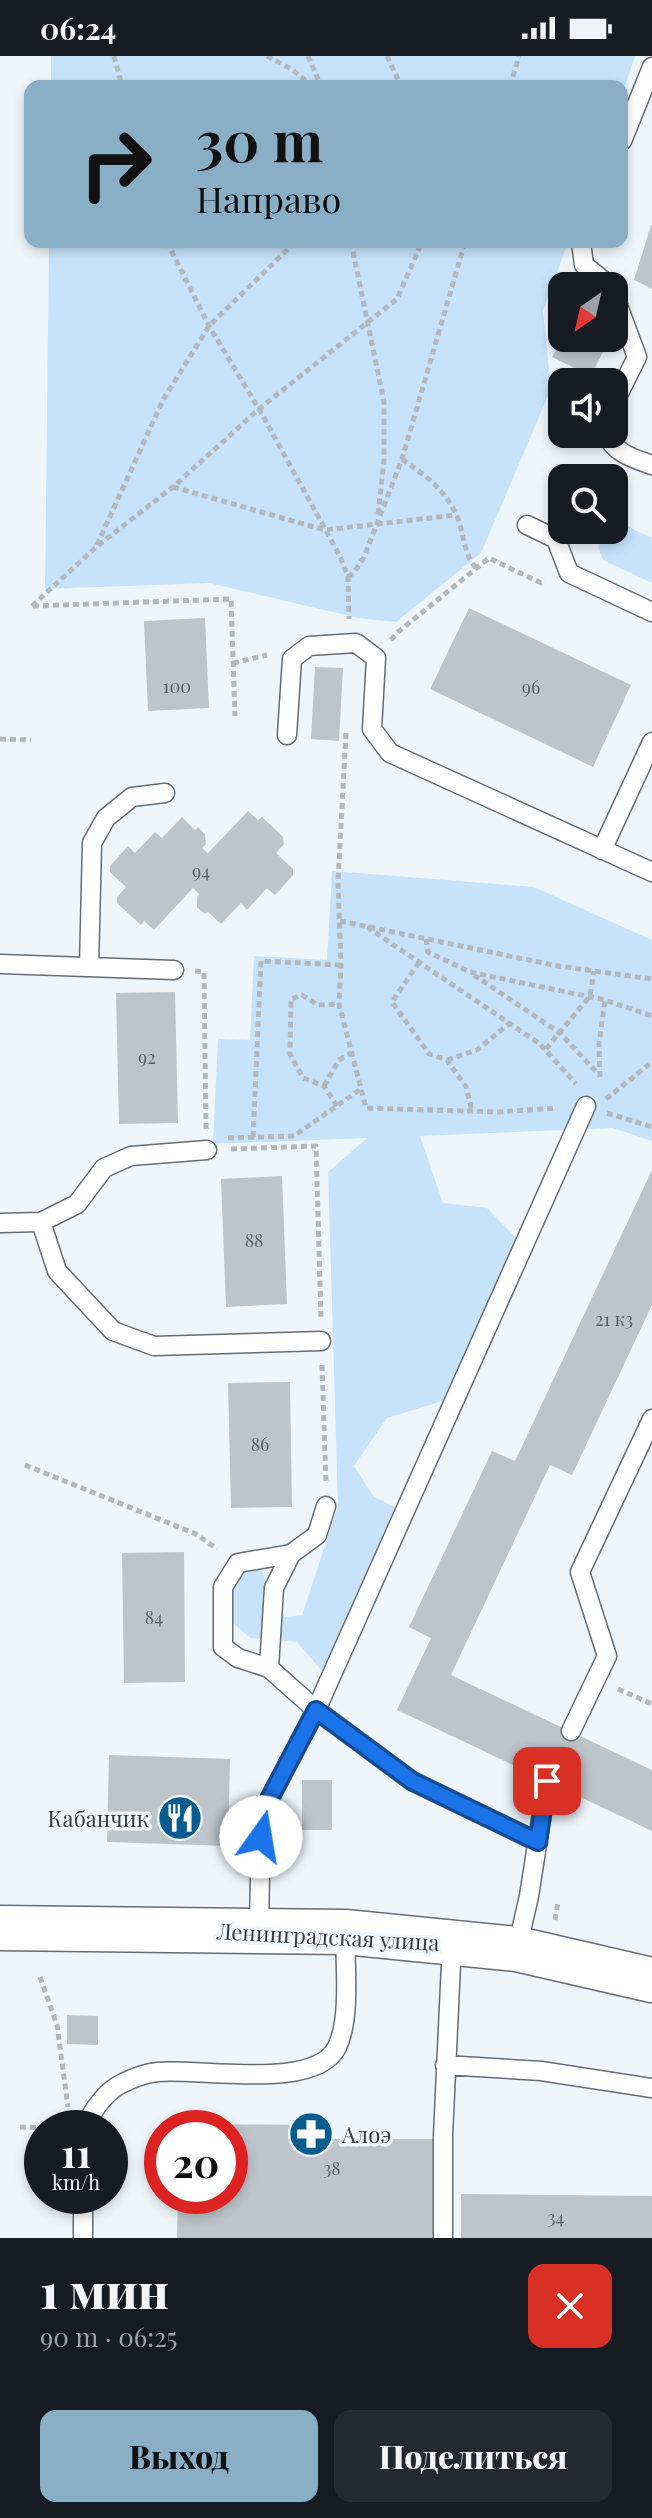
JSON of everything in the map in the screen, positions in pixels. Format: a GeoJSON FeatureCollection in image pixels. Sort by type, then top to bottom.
{"type":"FeatureCollection","features":[{"type":"Feature","properties":{"kind":"street","name":"Ленинградская улица"},"geometry":{"type":"LineString","coordinates":[[0,1928],[345,1932],[517,1949],[652,1980]]}},
{"type":"Feature","properties":{"kind":"lane"},"geometry":{"type":"LineString","coordinates":[[628,126],[652,67]]}},
{"type":"Feature","properties":{"kind":"lane"},"geometry":{"type":"LineString","coordinates":[[582,248],[584,265],[593,272]]}},
{"type":"Feature","properties":{"kind":"lane"},"geometry":{"type":"LineString","coordinates":[[628,333],[637,357],[628,375]]}},
{"type":"Feature","properties":{"kind":"lane"},"geometry":{"type":"LineString","coordinates":[[618,448],[652,465]]}},
{"type":"Feature","properties":{"kind":"lane"},"geometry":{"type":"LineString","coordinates":[[527,525],[556,539],[569,573],[652,612]]}},
{"type":"Feature","properties":{"kind":"lane"},"geometry":{"type":"LineString","coordinates":[[287,735],[292,659],[309,646],[356,643],[376,658],[372,729],[390,753],[652,872]]}},
{"type":"Feature","properties":{"kind":"lane"},"geometry":{"type":"LineString","coordinates":[[602,850],[652,742]]}},
{"type":"Feature","properties":{"kind":"lane"},"geometry":{"type":"LineString","coordinates":[[89,967],[92,843],[106,818],[132,797],[165,793]]}},
{"type":"Feature","properties":{"kind":"lane"},"geometry":{"type":"LineString","coordinates":[[0,964],[174,970]]}},
{"type":"Feature","properties":{"kind":"lane"},"geometry":{"type":"LineString","coordinates":[[259,1931],[261,1815],[316,1710],[591,1104]]}},
{"type":"Feature","properties":{"kind":"lane"},"geometry":{"type":"LineString","coordinates":[[0,1223],[41,1222],[77,1204],[104,1168],[131,1156],[207,1144]]}},
{"type":"Feature","properties":{"kind":"lane"},"geometry":{"type":"LineString","coordinates":[[41,1222],[57,1271],[113,1331],[154,1346],[321,1341]]}},
{"type":"Feature","properties":{"kind":"lane"},"geometry":{"type":"LineString","coordinates":[[571,1731],[607,1656],[580,1572],[652,1419]]}},
{"type":"Feature","properties":{"kind":"lane"},"geometry":{"type":"LineString","coordinates":[[326,1506],[317,1535],[291,1554],[238,1563],[223,1587],[223,1647],[238,1658],[269,1668],[316,1710],[412,1781],[538,1842]]}},
{"type":"Feature","properties":{"kind":"lane"},"geometry":{"type":"LineString","coordinates":[[269,1668],[274,1588],[291,1554]]}},
{"type":"Feature","properties":{"kind":"lane"},"geometry":{"type":"LineString","coordinates":[[517,1949],[529,1896],[547,1781]]}},
{"type":"Feature","properties":{"kind":"lane"},"geometry":{"type":"LineString","coordinates":[[94,2110],[120,2083],[156,2072],[297,2073],[320,2067],[337,2050],[344,2027],[345,1932]]}},
{"type":"Feature","properties":{"kind":"lane"},"geometry":{"type":"LineString","coordinates":[[443,2238],[445,2065],[452,1942]]}},
{"type":"Feature","properties":{"kind":"lane"},"geometry":{"type":"LineString","coordinates":[[445,2065],[541,2071],[652,2088]]}},
{"type":"Feature","properties":{"kind":"lane"},"geometry":{"type":"LineString","coordinates":[[83,2214],[83,2238]]}},
{"type":"Feature","properties":{"kind":"path"},"geometry":{"type":"LineString","coordinates":[[114,56],[120,80]]}},
{"type":"Feature","properties":{"kind":"path"},"geometry":{"type":"LineString","coordinates":[[267,56],[305,80]]}},
{"type":"Feature","properties":{"kind":"path"},"geometry":{"type":"LineString","coordinates":[[308,56],[318,80]]}},
{"type":"Feature","properties":{"kind":"path"},"geometry":{"type":"LineString","coordinates":[[387,56],[398,80]]}},
{"type":"Feature","properties":{"kind":"path"},"geometry":{"type":"LineString","coordinates":[[512,80],[519,56]]}},
{"type":"Feature","properties":{"kind":"path"},"geometry":{"type":"LineString","coordinates":[[170,248],[209,326],[340,556],[348,577],[350,644]]}},
{"type":"Feature","properties":{"kind":"path"},"geometry":{"type":"LineString","coordinates":[[95,548],[163,400],[209,326],[289,248]]}},
{"type":"Feature","properties":{"kind":"path"},"geometry":{"type":"LineString","coordinates":[[352,248],[384,402],[384,460],[377,524]]}},
{"type":"Feature","properties":{"kind":"path"},"geometry":{"type":"LineString","coordinates":[[235,716],[231,599],[32,606],[95,548],[173,487],[259,409],[397,299],[419,248]]}},
{"type":"Feature","properties":{"kind":"path"},"geometry":{"type":"LineString","coordinates":[[348,577],[364,557],[402,459],[463,248]]}},
{"type":"Feature","properties":{"kind":"path"},"geometry":{"type":"LineString","coordinates":[[402,459],[439,486],[456,515],[470,562],[476,568]]}},
{"type":"Feature","properties":{"kind":"path"},"geometry":{"type":"LineString","coordinates":[[173,487],[325,530],[456,515]]}},
{"type":"Feature","properties":{"kind":"path"},"geometry":{"type":"LineString","coordinates":[[376,658],[398,632],[489,558],[541,583],[569,573]]}},
{"type":"Feature","properties":{"kind":"path"},"geometry":{"type":"LineString","coordinates":[[346,723],[338,882],[339,1004],[366,1108],[472,1111],[591,1104],[609,1098],[652,1062]]}},
{"type":"Feature","properties":{"kind":"path"},"geometry":{"type":"LineString","coordinates":[[0,739],[31,740]]}},
{"type":"Feature","properties":{"kind":"path"},"geometry":{"type":"LineString","coordinates":[[340,921],[594,971],[652,979]]}},
{"type":"Feature","properties":{"kind":"path"},"geometry":{"type":"LineString","coordinates":[[367,927],[546,1049],[574,1079],[591,1104],[652,1127]]}},
{"type":"Feature","properties":{"kind":"path"},"geometry":{"type":"LineString","coordinates":[[426,939],[428,952]]}},
{"type":"Feature","properties":{"kind":"path"},"geometry":{"type":"LineString","coordinates":[[428,952],[417,961],[392,1002],[429,1054],[447,1060],[466,1087],[472,1111]]}},
{"type":"Feature","properties":{"kind":"path"},"geometry":{"type":"LineString","coordinates":[[428,952],[470,972],[560,1033],[600,1076]]}},
{"type":"Feature","properties":{"kind":"path"},"geometry":{"type":"LineString","coordinates":[[253,1137],[261,961],[341,965]]}},
{"type":"Feature","properties":{"kind":"path"},"geometry":{"type":"LineString","coordinates":[[174,970],[204,972],[207,1144]]}},
{"type":"Feature","properties":{"kind":"path"},"geometry":{"type":"LineString","coordinates":[[546,1049],[590,996],[594,971]]}},
{"type":"Feature","properties":{"kind":"path"},"geometry":{"type":"LineString","coordinates":[[470,972],[590,996],[652,1016]]}},
{"type":"Feature","properties":{"kind":"path"},"geometry":{"type":"LineString","coordinates":[[337,1106],[324,1086],[303,1078],[290,1054],[291,999],[302,995],[318,1005],[339,1004]]}},
{"type":"Feature","properties":{"kind":"path"},"geometry":{"type":"LineString","coordinates":[[591,1104],[600,1076],[599,1044],[605,1000]]}},
{"type":"Feature","properties":{"kind":"path"},"geometry":{"type":"LineString","coordinates":[[447,1060],[477,1050],[510,1023]]}},
{"type":"Feature","properties":{"kind":"path"},"geometry":{"type":"LineString","coordinates":[[324,1086],[339,1060],[351,1053]]}},
{"type":"Feature","properties":{"kind":"path"},"geometry":{"type":"LineString","coordinates":[[207,1144],[253,1137],[294,1136],[361,1089]]}},
{"type":"Feature","properties":{"kind":"path"},"geometry":{"type":"LineString","coordinates":[[207,1144],[316,1146],[326,1506]]}},
{"type":"Feature","properties":{"kind":"path"},"geometry":{"type":"LineString","coordinates":[[25,1465],[196,1534],[238,1563]]}},
{"type":"Feature","properties":{"kind":"path"},"geometry":{"type":"LineString","coordinates":[[596,1679],[652,1704]]}},
{"type":"Feature","properties":{"kind":"path"},"geometry":{"type":"LineString","coordinates":[[40,1977],[57,2025],[68,2110]]}},
{"type":"Feature","properties":{"kind":"shaded area"},"geometry":{"type":"Polygon","coordinates":[[[51,56],[635,56],[627,80],[51,80],[51,56]]]}},
{"type":"Feature","properties":{"kind":"shaded area"},"geometry":{"type":"Polygon","coordinates":[[[49,248],[566,248],[557,272],[548,272],[548,297],[543,311],[549,368],[548,396],[481,553],[396,622],[358,618],[209,583],[45,589],[49,248]]]}},
{"type":"Feature","properties":{"kind":"shaded area"},"geometry":{"type":"Polygon","coordinates":[[[628,527],[652,538],[652,583],[603,560],[599,544],[628,544],[628,527]]]}},
{"type":"Feature","properties":{"kind":"shaded area"},"geometry":{"type":"Polygon","coordinates":[[[332,871],[534,887],[652,940],[652,1141],[613,1128],[420,1136],[443,1203],[487,1208],[516,1238],[443,1401],[387,1418],[354,1466],[374,1497],[395,1507],[322,1671],[297,1642],[250,1638],[233,1623],[232,1590],[243,1572],[261,1569],[268,1586],[268,1603],[285,1617],[302,1615],[338,1506],[328,1172],[367,1138],[213,1144],[218,1039],[250,1040],[254,956],[327,960],[332,871]]]}},
{"type":"Feature","properties":{"kind":"building"},"geometry":{"type":"Polygon","coordinates":[[[652,225],[652,289],[634,280],[652,225]]]}},
{"type":"Feature","properties":{"kind":"building"},"geometry":{"type":"Polygon","coordinates":[[[555,352],[603,352],[595,368],[575,368],[552,357],[555,352]]]}},
{"type":"Feature","properties":{"kind":"building"},"geometry":{"type":"Polygon","coordinates":[[[469,608],[631,685],[593,767],[430,689],[469,608]]]}},
{"type":"Feature","properties":{"kind":"building"},"geometry":{"type":"Polygon","coordinates":[[[205,618],[209,708],[148,711],[144,621],[205,618]]]}},
{"type":"Feature","properties":{"kind":"building"},"geometry":{"type":"Polygon","coordinates":[[[315,667],[343,668],[339,741],[311,739],[315,667]]]}},
{"type":"Feature","properties":{"kind":"building"},"geometry":{"type":"Polygon","coordinates":[[[248,811],[258,820],[262,817],[283,837],[284,844],[276,853],[293,869],[293,875],[275,895],[267,888],[247,910],[241,903],[221,924],[197,907],[199,894],[193,888],[154,930],[144,921],[141,925],[117,903],[117,897],[126,887],[110,872],[110,866],[128,846],[135,853],[155,832],[162,838],[182,817],[195,830],[198,827],[205,834],[206,844],[202,848],[208,853],[248,811]]]}},
{"type":"Feature","properties":{"kind":"building"},"geometry":{"type":"Polygon","coordinates":[[[175,992],[178,1123],[119,1124],[116,993],[175,992]]]}},
{"type":"Feature","properties":{"kind":"building"},"geometry":{"type":"Polygon","coordinates":[[[652,1170],[652,1305],[572,1475],[550,1465],[451,1675],[652,1770],[652,1831],[397,1710],[431,1638],[409,1627],[492,1451],[515,1461],[652,1170]]]}},
{"type":"Feature","properties":{"kind":"building"},"geometry":{"type":"Polygon","coordinates":[[[282,1176],[287,1304],[226,1307],[221,1179],[282,1176]]]}},
{"type":"Feature","properties":{"kind":"building"},"geometry":{"type":"Polygon","coordinates":[[[290,1382],[292,1507],[231,1508],[228,1383],[290,1382]]]}},
{"type":"Feature","properties":{"kind":"building"},"geometry":{"type":"Polygon","coordinates":[[[184,1552],[185,1682],[124,1683],[122,1553],[184,1552]]]}},
{"type":"Feature","properties":{"kind":"building"},"geometry":{"type":"Polygon","coordinates":[[[109,1755],[230,1759],[228,1846],[107,1842],[109,1755]]]}},
{"type":"Feature","properties":{"kind":"building"},"geometry":{"type":"Polygon","coordinates":[[[302,1780],[332,1780],[332,1830],[302,1830],[302,1780]]]}},
{"type":"Feature","properties":{"kind":"building"},"geometry":{"type":"Polygon","coordinates":[[[67,2015],[98,2016],[98,2045],[67,2044],[67,2015]]]}},
{"type":"Feature","properties":{"kind":"building"},"geometry":{"type":"Polygon","coordinates":[[[248,2124],[324,2125],[324,2139],[433,2139],[433,2238],[177,2238],[178,2214],[248,2214],[248,2124]]]}},
{"type":"Feature","properties":{"kind":"building"},"geometry":{"type":"Polygon","coordinates":[[[461,2194],[652,2196],[652,2238],[461,2238],[461,2194]]]}},
{"type":"Feature","properties":{"kind":"place","name":"Кабанчик"},"geometry":{"type":"Point","coordinates":[180,1818]}},
{"type":"Feature","properties":{"kind":"place","name":"Алоэ"},"geometry":{"type":"Point","coordinates":[311,2134]}},
{"type":"Feature","properties":{"kind":"route"},"geometry":{"type":"LineString","coordinates":[[261,1837],[261,1815],[316,1710],[412,1781],[538,1842],[547,1781]]}}]}
